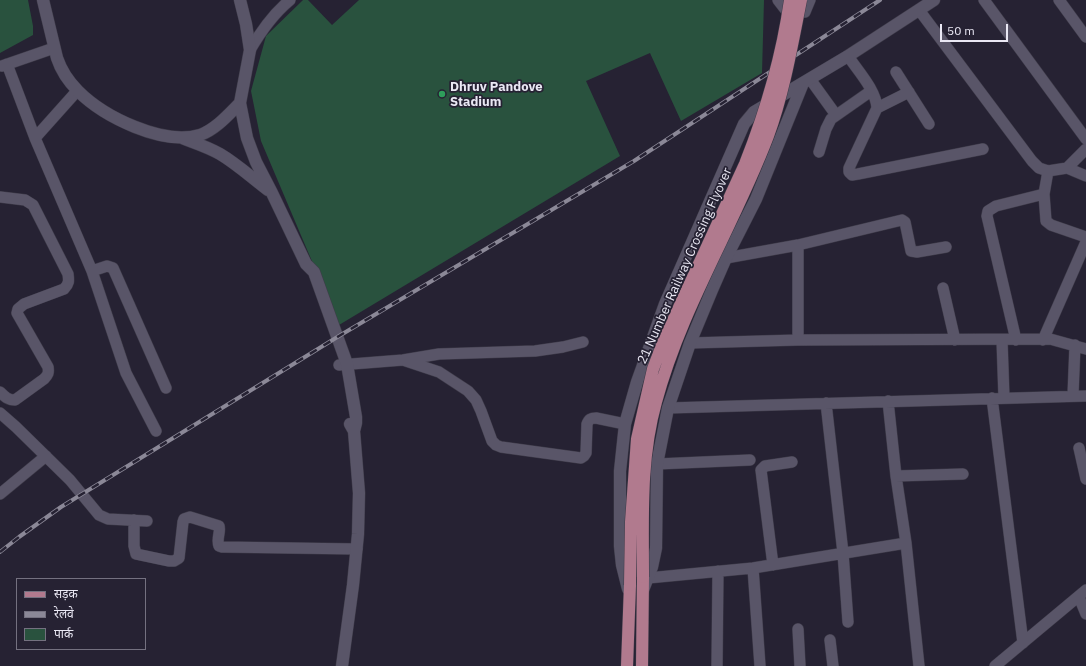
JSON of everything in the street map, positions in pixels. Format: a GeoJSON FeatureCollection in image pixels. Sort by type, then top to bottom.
{"type":"FeatureCollection","features":[{"type":"Feature","properties":{"kind":"main road","name":"21 Number Railway Crossing Flyover"},"geometry":{"type":"LineString","coordinates":[[628,666],[631,522],[637,438],[653,370],[667,333],[745,164],[761,123],[773,83],[790,0]]}},
{"type":"Feature","properties":{"kind":"main road","name":"21 Number Railway Crossing Flyover"},"geometry":{"type":"LineString","coordinates":[[642,666],[643,590],[646,578],[643,502],[644,471],[648,439],[656,402],[666,369],[685,319],[768,136],[785,77],[801,0]]}},
{"type":"Feature","properties":{"kind":"street"},"geometry":{"type":"LineString","coordinates":[[43,0],[60,68],[77,91],[100,109],[130,125],[153,134],[181,138],[219,154],[272,193]]}},
{"type":"Feature","properties":{"kind":"street"},"geometry":{"type":"LineString","coordinates":[[240,0],[250,50],[240,103],[246,138],[251,152],[306,264],[314,272],[343,364],[356,417],[354,431],[359,493],[356,549],[341,665]]}},
{"type":"Feature","properties":{"kind":"street"},"geometry":{"type":"LineString","coordinates":[[250,50],[264,26],[279,9],[290,0]]}},
{"type":"Feature","properties":{"kind":"street"},"geometry":{"type":"LineString","coordinates":[[778,0],[784,8],[804,12],[810,0]]}},
{"type":"Feature","properties":{"kind":"street"},"geometry":{"type":"LineString","coordinates":[[630,590],[622,565],[620,546],[620,471],[625,424],[637,382],[744,124],[754,112],[848,56],[934,0]]}},
{"type":"Feature","properties":{"kind":"street"},"geometry":{"type":"LineString","coordinates":[[984,0],[1086,139]]}},
{"type":"Feature","properties":{"kind":"street"},"geometry":{"type":"LineString","coordinates":[[1059,0],[1084,30]]}},
{"type":"Feature","properties":{"kind":"street"},"geometry":{"type":"LineString","coordinates":[[919,10],[1032,161],[1039,168],[1048,171],[1067,168],[1086,176]]}},
{"type":"Feature","properties":{"kind":"street"},"geometry":{"type":"LineString","coordinates":[[54,48],[4,65],[92,271],[126,373],[156,430]]}},
{"type":"Feature","properties":{"kind":"street"},"geometry":{"type":"LineString","coordinates":[[848,56],[871,91],[877,108],[849,168],[849,172],[852,175],[983,148]]}},
{"type":"Feature","properties":{"kind":"street"},"geometry":{"type":"LineString","coordinates":[[896,72],[929,124]]}},
{"type":"Feature","properties":{"kind":"street"},"geometry":{"type":"LineString","coordinates":[[646,578],[652,567],[656,548],[656,464],[668,408],[697,318],[756,199],[806,81]]}},
{"type":"Feature","properties":{"kind":"street"},"geometry":{"type":"LineString","coordinates":[[806,81],[836,116]]}},
{"type":"Feature","properties":{"kind":"street"},"geometry":{"type":"LineString","coordinates":[[35,138],[77,91]]}},
{"type":"Feature","properties":{"kind":"street"},"geometry":{"type":"LineString","coordinates":[[819,152],[826,129],[831,119],[871,91]]}},
{"type":"Feature","properties":{"kind":"street"},"geometry":{"type":"LineString","coordinates":[[877,108],[909,92]]}},
{"type":"Feature","properties":{"kind":"street"},"geometry":{"type":"LineString","coordinates":[[181,138],[200,135],[212,129],[225,119],[240,103]]}},
{"type":"Feature","properties":{"kind":"street"},"geometry":{"type":"LineString","coordinates":[[1067,168],[1086,149]]}},
{"type":"Feature","properties":{"kind":"street"},"geometry":{"type":"LineString","coordinates":[[1048,171],[1044,194],[1046,221],[1051,225],[1086,237]]}},
{"type":"Feature","properties":{"kind":"street"},"geometry":{"type":"LineString","coordinates":[[1016,340],[987,216],[988,211],[996,206],[1044,194]]}},
{"type":"Feature","properties":{"kind":"street"},"geometry":{"type":"LineString","coordinates":[[0,197],[25,200],[33,205],[68,274],[69,280],[64,289],[24,304],[18,309],[17,313],[48,367],[48,375],[44,380],[15,400],[10,400],[0,392]]}},
{"type":"Feature","properties":{"kind":"street"},"geometry":{"type":"LineString","coordinates":[[726,258],[798,245],[902,220],[905,222],[911,251],[917,252],[946,247]]}},
{"type":"Feature","properties":{"kind":"street"},"geometry":{"type":"LineString","coordinates":[[1042,340],[1086,242]]}},
{"type":"Feature","properties":{"kind":"street"},"geometry":{"type":"LineString","coordinates":[[798,245],[798,340]]}},
{"type":"Feature","properties":{"kind":"street"},"geometry":{"type":"LineString","coordinates":[[92,271],[107,266],[113,268],[166,388]]}},
{"type":"Feature","properties":{"kind":"street"},"geometry":{"type":"LineString","coordinates":[[943,288],[955,340]]}},
{"type":"Feature","properties":{"kind":"street"},"geometry":{"type":"LineString","coordinates":[[690,343],[798,340],[1056,340],[1086,349]]}},
{"type":"Feature","properties":{"kind":"street"},"geometry":{"type":"LineString","coordinates":[[1002,340],[1004,398]]}},
{"type":"Feature","properties":{"kind":"street"},"geometry":{"type":"LineString","coordinates":[[343,364],[403,360],[439,354],[535,351],[563,347],[582,342]]}},
{"type":"Feature","properties":{"kind":"street"},"geometry":{"type":"LineString","coordinates":[[1073,395],[1075,346]]}},
{"type":"Feature","properties":{"kind":"street"},"geometry":{"type":"LineString","coordinates":[[403,360],[439,372],[468,391],[476,400],[492,441],[501,448],[580,458],[586,453],[588,420],[591,418],[596,418],[625,424]]}},
{"type":"Feature","properties":{"kind":"street"},"geometry":{"type":"LineString","coordinates":[[668,408],[1073,395],[1086,396]]}},
{"type":"Feature","properties":{"kind":"street"},"geometry":{"type":"LineString","coordinates":[[992,398],[1023,643]]}},
{"type":"Feature","properties":{"kind":"street"},"geometry":{"type":"LineString","coordinates":[[888,402],[896,476],[906,543],[918,666]]}},
{"type":"Feature","properties":{"kind":"street"},"geometry":{"type":"LineString","coordinates":[[826,403],[843,553],[848,622]]}},
{"type":"Feature","properties":{"kind":"street"},"geometry":{"type":"LineString","coordinates":[[0,413],[70,480],[99,515],[108,518],[147,521]]}},
{"type":"Feature","properties":{"kind":"street"},"geometry":{"type":"LineString","coordinates":[[1079,448],[1086,479]]}},
{"type":"Feature","properties":{"kind":"street"},"geometry":{"type":"LineString","coordinates":[[0,494],[46,456]]}},
{"type":"Feature","properties":{"kind":"street"},"geometry":{"type":"LineString","coordinates":[[656,464],[750,460]]}},
{"type":"Feature","properties":{"kind":"street"},"geometry":{"type":"LineString","coordinates":[[773,565],[761,470],[765,466],[792,462]]}},
{"type":"Feature","properties":{"kind":"street"},"geometry":{"type":"LineString","coordinates":[[896,476],[964,474]]}},
{"type":"Feature","properties":{"kind":"street"},"geometry":{"type":"LineString","coordinates":[[134,520],[134,546],[136,554],[170,561],[174,561],[178,558],[183,522],[184,519],[190,517],[219,526],[218,543],[219,546],[222,547],[356,549]]}},
{"type":"Feature","properties":{"kind":"street"},"geometry":{"type":"LineString","coordinates":[[646,578],[753,568],[906,543]]}},
{"type":"Feature","properties":{"kind":"street"},"geometry":{"type":"LineString","coordinates":[[753,568],[760,666]]}},
{"type":"Feature","properties":{"kind":"street"},"geometry":{"type":"LineString","coordinates":[[717,666],[718,571]]}},
{"type":"Feature","properties":{"kind":"street"},"geometry":{"type":"LineString","coordinates":[[995,666],[1008,661],[1023,643],[1082,593],[1086,614]]}},
{"type":"Feature","properties":{"kind":"street"},"geometry":{"type":"LineString","coordinates":[[798,629],[800,666]]}},
{"type":"Feature","properties":{"kind":"street"},"geometry":{"type":"LineString","coordinates":[[830,640],[833,666]]}},
{"type":"Feature","properties":{"kind":"green space"},"geometry":{"type":"Polygon","coordinates":[[[0,0],[28,0],[33,26],[33,35],[0,53],[0,0]]]}},
{"type":"Feature","properties":{"kind":"green space"},"geometry":{"type":"Polygon","coordinates":[[[303,0],[308,0],[332,25],[359,0],[764,0],[762,73],[681,121],[650,53],[586,81],[620,156],[339,325],[261,141],[251,91],[266,36],[303,0]]]}},
{"type":"Feature","properties":{"kind":"railway"},"geometry":{"type":"LineString","coordinates":[[0,552],[61,507],[339,336],[634,161],[880,0]]}},
{"type":"Feature","properties":{"kind":"place","name":"Dhruv Pandove Stadium"},"geometry":{"type":"Point","coordinates":[442,94]}}]}
